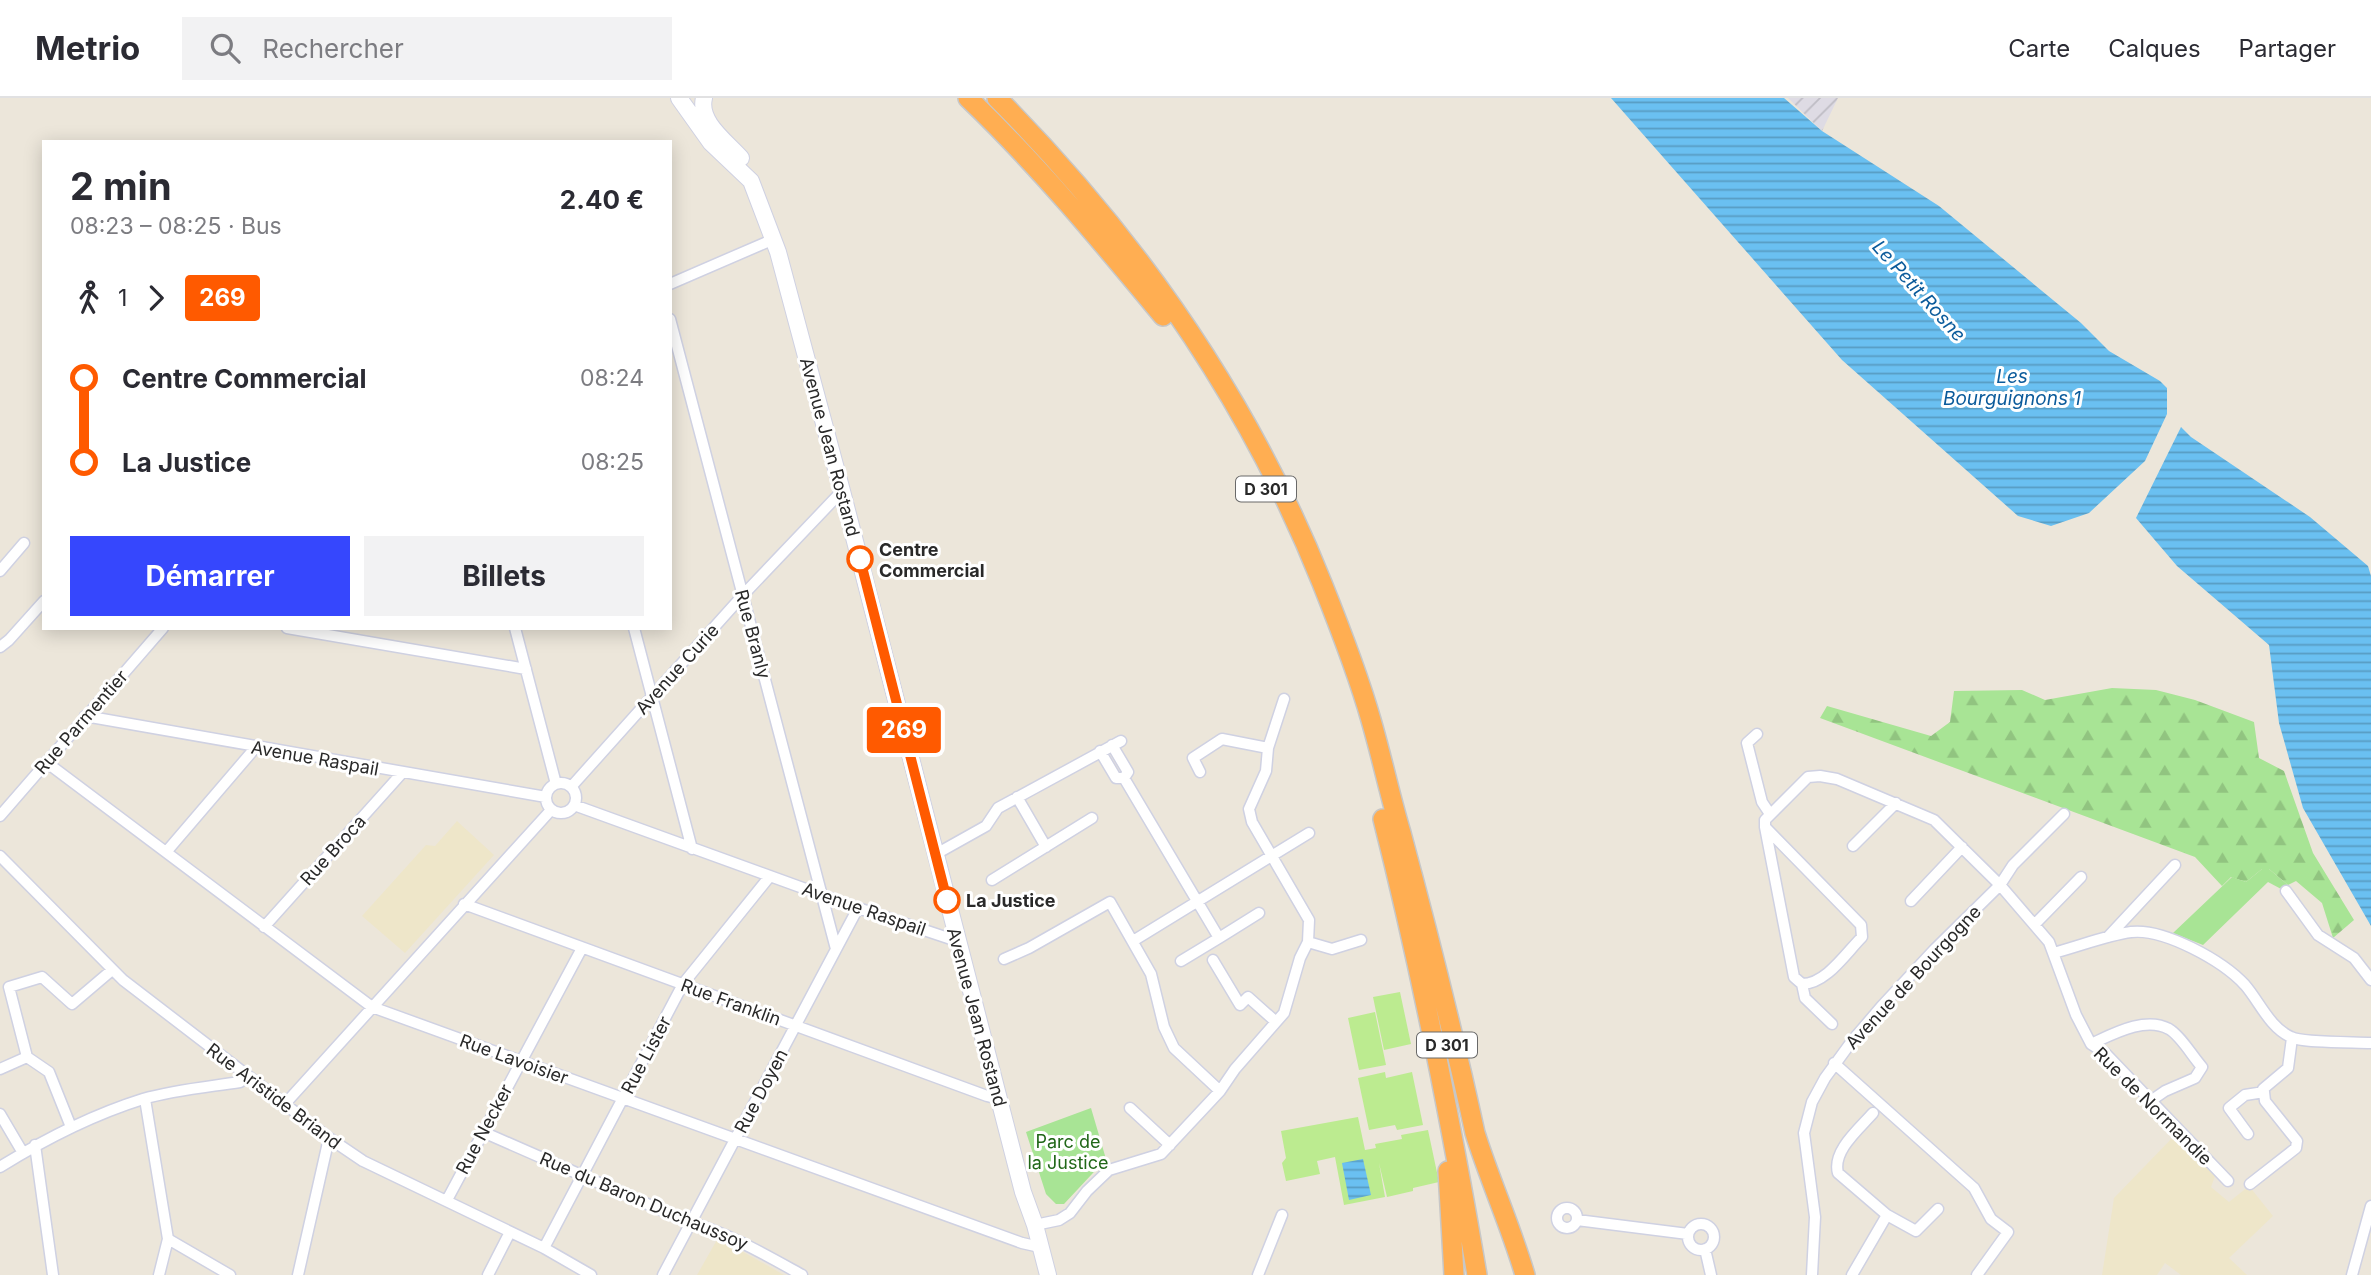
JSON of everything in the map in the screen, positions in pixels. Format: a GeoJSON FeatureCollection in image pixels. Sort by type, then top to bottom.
{"type":"FeatureCollection","features":[{"type":"Feature","properties":{"kind":"highway"},"geometry":{"type":"LineString","coordinates":[[968,98],[1079,216],[1163,316]]}},
{"type":"Feature","properties":{"kind":"highway","name":"D 301"},"geometry":{"type":"LineString","coordinates":[[980,98],[1070,195],[1132,272],[1163,316],[1220,405],[1254,465],[1305,573],[1350,696],[1417,958],[1477,1275]]}},
{"type":"Feature","properties":{"kind":"highway","name":"D 301"},"geometry":{"type":"LineString","coordinates":[[997,98],[1066,171],[1113,227],[1181,320],[1241,415],[1293,517],[1322,582],[1371,720],[1396,816],[1448,1049],[1490,1275]]}},
{"type":"Feature","properties":{"kind":"highway"},"geometry":{"type":"LineString","coordinates":[[1396,816],[1429,939],[1475,1133],[1525,1275]]}},
{"type":"Feature","properties":{"kind":"highway"},"geometry":{"type":"LineString","coordinates":[[1417,958],[1445,1143],[1454,1275]]}},
{"type":"Feature","properties":{"kind":"street","name":"Avenue Jean Rostand"},"geometry":{"type":"LineString","coordinates":[[679,98],[711,143],[751,181],[772,234]]}},
{"type":"Feature","properties":{"kind":"street","name":"Avenue Jean Rostand"},"geometry":{"type":"LineString","coordinates":[[704,98],[702,106],[706,117],[755,172],[762,189],[1023,1192],[1048,1275]]}},
{"type":"Feature","properties":{"kind":"street"},"geometry":{"type":"LineString","coordinates":[[672,283],[772,234]]}},
{"type":"Feature","properties":{"kind":"street","name":"Rue Branly"},"geometry":{"type":"LineString","coordinates":[[672,327],[836,949]]}},
{"type":"Feature","properties":{"kind":"street","name":"Avenue Curie"},"geometry":{"type":"LineString","coordinates":[[571,787],[743,595],[842,491]]}},
{"type":"Feature","properties":{"kind":"street"},"geometry":{"type":"LineString","coordinates":[[0,571],[24,543]]}},
{"type":"Feature","properties":{"kind":"street"},"geometry":{"type":"LineString","coordinates":[[0,647],[42,603]]}},
{"type":"Feature","properties":{"kind":"street","name":"Rue Parmentier"},"geometry":{"type":"LineString","coordinates":[[0,816],[161,630]]}},
{"type":"Feature","properties":{"kind":"street"},"geometry":{"type":"LineString","coordinates":[[299,630],[526,669]]}},
{"type":"Feature","properties":{"kind":"street"},"geometry":{"type":"LineString","coordinates":[[516,630],[556,784]]}},
{"type":"Feature","properties":{"kind":"street"},"geometry":{"type":"LineString","coordinates":[[635,630],[692,849]]}},
{"type":"Feature","properties":{"kind":"street"},"geometry":{"type":"LineString","coordinates":[[1035,1225],[1059,1220],[1070,1213],[1087,1191],[1109,1170],[1161,1154],[1220,1091],[1235,1069],[1284,1013],[1300,958],[1308,942],[1309,920],[1252,822],[1249,809],[1266,771],[1268,748],[1284,699]]}},
{"type":"Feature","properties":{"kind":"street","name":"Avenue Raspail"},"geometry":{"type":"LineString","coordinates":[[85,716],[546,797]]}},
{"type":"Feature","properties":{"kind":"street"},"geometry":{"type":"LineString","coordinates":[[1757,734],[1747,743],[1762,802],[1770,814]]}},
{"type":"Feature","properties":{"kind":"street"},"geometry":{"type":"LineString","coordinates":[[1200,772],[1193,758],[1222,739],[1268,748]]}},
{"type":"Feature","properties":{"kind":"street"},"geometry":{"type":"LineString","coordinates":[[936,854],[986,826],[998,808],[1116,743],[1128,772],[1124,778]]}},
{"type":"Feature","properties":{"kind":"street"},"geometry":{"type":"LineString","coordinates":[[167,851],[256,747]]}},
{"type":"Feature","properties":{"kind":"street"},"geometry":{"type":"LineString","coordinates":[[1100,751],[1115,778],[1124,778]]}},
{"type":"Feature","properties":{"kind":"street","name":"Rue Lavoisier"},"geometry":{"type":"LineString","coordinates":[[46,762],[372,1007],[1022,1244],[1040,1247]]}},
{"type":"Feature","properties":{"kind":"street","name":"Rue Broca"},"geometry":{"type":"LineString","coordinates":[[264,927],[402,773]]}},
{"type":"Feature","properties":{"kind":"street","name":"Rue de Normandie"},"geometry":{"type":"LineString","coordinates":[[1765,827],[1765,820],[1770,814],[1808,777],[1820,776],[1837,779],[1934,820],[2000,885],[2049,942],[2076,1015],[2091,1044],[2105,1053],[2228,1181]]}},
{"type":"Feature","properties":{"kind":"street"},"geometry":{"type":"LineString","coordinates":[[1124,778],[1219,938]]}},
{"type":"Feature","properties":{"kind":"street"},"geometry":{"type":"LineString","coordinates":[[564,783],[571,787],[575,796],[574,805],[564,813],[551,810],[546,797],[549,789],[564,783]]}},
{"type":"Feature","properties":{"kind":"street"},"geometry":{"type":"LineString","coordinates":[[1017,797],[1046,847]]}},
{"type":"Feature","properties":{"kind":"street"},"geometry":{"type":"LineString","coordinates":[[1853,846],[1896,803]]}},
{"type":"Feature","properties":{"kind":"street","name":"Avenue Raspail"},"geometry":{"type":"LineString","coordinates":[[574,805],[957,941]]}},
{"type":"Feature","properties":{"kind":"street"},"geometry":{"type":"LineString","coordinates":[[284,1105],[551,810]]}},
{"type":"Feature","properties":{"kind":"street","name":"Avenue de Bourgogne"},"geometry":{"type":"LineString","coordinates":[[1812,1275],[1815,1217],[1804,1133],[1812,1102],[1834,1063],[1881,1007],[2000,885],[2013,865],[2064,814]]}},
{"type":"Feature","properties":{"kind":"street"},"geometry":{"type":"LineString","coordinates":[[992,880],[1092,818]]}},
{"type":"Feature","properties":{"kind":"street"},"geometry":{"type":"LineString","coordinates":[[1765,827],[1794,977],[1802,984],[1805,998],[1832,1024]]}},
{"type":"Feature","properties":{"kind":"street"},"geometry":{"type":"LineString","coordinates":[[1765,827],[1861,925],[1862,937],[1822,978],[1802,984]]}},
{"type":"Feature","properties":{"kind":"street"},"geometry":{"type":"LineString","coordinates":[[1133,941],[1309,833]]}},
{"type":"Feature","properties":{"kind":"street"},"geometry":{"type":"LineString","coordinates":[[1911,901],[1962,847]]}},
{"type":"Feature","properties":{"kind":"street","name":"Rue Aristide Briand"},"geometry":{"type":"LineString","coordinates":[[0,856],[112,970],[329,1138],[363,1161],[544,1248],[585,1273]]}},
{"type":"Feature","properties":{"kind":"street"},"geometry":{"type":"LineString","coordinates":[[2106,939],[2175,865]]}},
{"type":"Feature","properties":{"kind":"street","name":"Rue Lister"},"geometry":{"type":"LineString","coordinates":[[544,1248],[683,984],[770,876]]}},
{"type":"Feature","properties":{"kind":"street"},"geometry":{"type":"LineString","coordinates":[[2035,923],[2081,877]]}},
{"type":"Feature","properties":{"kind":"street"},"geometry":{"type":"LineString","coordinates":[[2286,891],[2318,935],[2354,958],[2371,980]]}},
{"type":"Feature","properties":{"kind":"street"},"geometry":{"type":"LineString","coordinates":[[1004,959],[1029,948],[1110,902],[1151,974],[1164,1027],[1174,1048],[1220,1091]]}},
{"type":"Feature","properties":{"kind":"street","name":"Rue Franklin"},"geometry":{"type":"LineString","coordinates":[[464,904],[987,1097],[999,1099]]}},
{"type":"Feature","properties":{"kind":"street","name":"Rue Doyen"},"geometry":{"type":"LineString","coordinates":[[663,1275],[858,908]]}},
{"type":"Feature","properties":{"kind":"street"},"geometry":{"type":"LineString","coordinates":[[1181,961],[1259,913]]}},
{"type":"Feature","properties":{"kind":"street"},"geometry":{"type":"LineString","coordinates":[[2053,953],[2132,932],[2156,934],[2207,955],[2245,986],[2277,1027],[2292,1038],[2371,1043]]}},
{"type":"Feature","properties":{"kind":"street"},"geometry":{"type":"LineString","coordinates":[[1308,942],[1332,948],[1361,940]]}},
{"type":"Feature","properties":{"kind":"street","name":"Rue Necker"},"geometry":{"type":"LineString","coordinates":[[447,1200],[582,948]]}},
{"type":"Feature","properties":{"kind":"street"},"geometry":{"type":"LineString","coordinates":[[1213,960],[1240,1005],[1248,997],[1275,1021]]}},
{"type":"Feature","properties":{"kind":"street"},"geometry":{"type":"LineString","coordinates":[[71,1127],[50,1072],[27,1057],[9,987],[42,977],[72,1004],[112,970]]}},
{"type":"Feature","properties":{"kind":"street"},"geometry":{"type":"LineString","coordinates":[[2091,1044],[2118,1032],[2153,1024],[2171,1030],[2202,1066],[2195,1078],[2152,1100]]}},
{"type":"Feature","properties":{"kind":"street"},"geometry":{"type":"LineString","coordinates":[[2250,1184],[2296,1149],[2297,1141],[2265,1101],[2263,1089],[2288,1068],[2292,1038]]}},
{"type":"Feature","properties":{"kind":"street"},"geometry":{"type":"LineString","coordinates":[[0,1069],[27,1057]]}},
{"type":"Feature","properties":{"kind":"street"},"geometry":{"type":"LineString","coordinates":[[1834,1063],[1974,1188],[1992,1219],[2008,1232],[1977,1275]]}},
{"type":"Feature","properties":{"kind":"street"},"geometry":{"type":"LineString","coordinates":[[0,1167],[71,1127],[145,1099],[240,1082],[247,1076]]}},
{"type":"Feature","properties":{"kind":"street"},"geometry":{"type":"LineString","coordinates":[[2248,1134],[2229,1108],[2245,1095],[2264,1092]]}},
{"type":"Feature","properties":{"kind":"street"},"geometry":{"type":"LineString","coordinates":[[145,1099],[168,1239],[159,1275]]}},
{"type":"Feature","properties":{"kind":"street"},"geometry":{"type":"LineString","coordinates":[[1129,1108],[1170,1145]]}},
{"type":"Feature","properties":{"kind":"street"},"geometry":{"type":"LineString","coordinates":[[1873,1113],[1840,1152],[1835,1164],[1838,1173],[1887,1215],[1916,1231],[1938,1209]]}},
{"type":"Feature","properties":{"kind":"street"},"geometry":{"type":"LineString","coordinates":[[0,1114],[23,1153]]}},
{"type":"Feature","properties":{"kind":"street","name":"Rue du Baron Duchaussoy"},"geometry":{"type":"LineString","coordinates":[[482,1132],[692,1223],[734,1238],[802,1275]]}},
{"type":"Feature","properties":{"kind":"street"},"geometry":{"type":"LineString","coordinates":[[298,1275],[329,1138]]}},
{"type":"Feature","properties":{"kind":"street"},"geometry":{"type":"LineString","coordinates":[[35,1145],[53,1275]]}},
{"type":"Feature","properties":{"kind":"street"},"geometry":{"type":"LineString","coordinates":[[2352,1275],[2371,1206]]}},
{"type":"Feature","properties":{"kind":"street"},"geometry":{"type":"LineString","coordinates":[[1258,1275],[1282,1215]]}},
{"type":"Feature","properties":{"kind":"street"},"geometry":{"type":"LineString","coordinates":[[1852,1275],[1887,1215]]}},
{"type":"Feature","properties":{"kind":"street"},"geometry":{"type":"LineString","coordinates":[[1577,1220],[1688,1234]]}},
{"type":"Feature","properties":{"kind":"street"},"geometry":{"type":"LineString","coordinates":[[1698,1224],[1710,1227],[1714,1238],[1705,1250],[1698,1250],[1690,1245],[1688,1234],[1693,1226],[1698,1224]]}},
{"type":"Feature","properties":{"kind":"street"},"geometry":{"type":"LineString","coordinates":[[488,1275],[510,1232]]}},
{"type":"Feature","properties":{"kind":"street"},"geometry":{"type":"LineString","coordinates":[[168,1239],[230,1275]]}},
{"type":"Feature","properties":{"kind":"street"},"geometry":{"type":"LineString","coordinates":[[1705,1250],[1711,1275]]}},
{"type":"Feature","properties":{"kind":"shaded area"},"geometry":{"type":"Polygon","coordinates":[[[1788,98],[1838,98],[1822,131],[1788,98]]]}},
{"type":"Feature","properties":{"kind":"shaded area"},"geometry":{"type":"Polygon","coordinates":[[[457,821],[494,855],[405,953],[362,916],[426,845],[435,846],[457,821]]]}},
{"type":"Feature","properties":{"kind":"shaded area"},"geometry":{"type":"Polygon","coordinates":[[[2177,1133],[2215,1176],[2211,1187],[2229,1202],[2249,1186],[2273,1216],[2229,1258],[2247,1275],[2181,1275],[2165,1263],[2157,1275],[2102,1275],[2114,1198],[2177,1133]]]}},
{"type":"Feature","properties":{"kind":"shaded area"},"geometry":{"type":"Polygon","coordinates":[[[718,1238],[770,1267],[784,1275],[697,1275],[718,1238]]]}},
{"type":"Feature","properties":{"kind":"green space"},"geometry":{"type":"Polygon","coordinates":[[[2112,688],[2156,690],[2195,700],[2254,722],[2259,758],[2284,771],[2313,853],[2354,920],[2333,938],[2322,903],[2296,881],[2288,885],[2269,869],[2262,869],[2246,882],[2231,877],[2222,886],[2195,857],[1820,718],[1827,706],[1931,736],[1950,722],[1954,691],[2022,690],[2045,700],[2112,688]]]}},
{"type":"Feature","properties":{"kind":"green space"},"geometry":{"type":"Polygon","coordinates":[[[2262,869],[2269,869],[2288,885],[2283,890],[2268,882],[2203,945],[2173,933],[2232,877],[2246,882],[2262,869]]]}},
{"type":"Feature","properties":{"kind":"green space"},"geometry":{"type":"Polygon","coordinates":[[[1400,992],[1411,1044],[1384,1050],[1373,997],[1400,992]]]}},
{"type":"Feature","properties":{"kind":"green space"},"geometry":{"type":"Polygon","coordinates":[[[1375,1012],[1386,1065],[1359,1070],[1348,1018],[1375,1012]]]}},
{"type":"Feature","properties":{"kind":"green space"},"geometry":{"type":"Polygon","coordinates":[[[1385,1072],[1386,1078],[1412,1072],[1423,1125],[1397,1130],[1395,1125],[1369,1130],[1358,1078],[1385,1072]]]}},
{"type":"Feature","properties":{"kind":"green space","name":"Parc de la Justice"},"geometry":{"type":"Polygon","coordinates":[[[1091,1108],[1106,1159],[1064,1204],[1056,1204],[1046,1194],[1026,1132],[1091,1108]]]}},
{"type":"Feature","properties":{"kind":"green space"},"geometry":{"type":"Polygon","coordinates":[[[1358,1117],[1365,1150],[1376,1148],[1375,1144],[1402,1139],[1401,1135],[1428,1130],[1439,1182],[1387,1197],[1379,1163],[1385,1197],[1344,1205],[1335,1157],[1317,1161],[1320,1174],[1286,1181],[1282,1163],[1286,1158],[1281,1131],[1358,1117]]]}},
{"type":"Feature","properties":{"kind":"water","name":"Les Bourguignons 1"},"geometry":{"type":"Polygon","coordinates":[[[1611,98],[1784,98],[1822,131],[1939,206],[2081,323],[2109,351],[2160,381],[2167,388],[2167,414],[2145,461],[2089,513],[2051,526],[2018,516],[1842,360],[1611,98]]]}},
{"type":"Feature","properties":{"kind":"water"},"geometry":{"type":"Polygon","coordinates":[[[2181,427],[2191,437],[2310,517],[2368,566],[2371,576],[2371,926],[2303,808],[2279,723],[2269,645],[2177,566],[2136,518],[2181,427]]]}},
{"type":"Feature","properties":{"kind":"water"},"geometry":{"type":"Polygon","coordinates":[[[1363,1159],[1371,1195],[1349,1200],[1342,1163],[1363,1159]]]}},
{"type":"Feature","properties":{"kind":"bus line","name":"269"},"geometry":{"type":"LineString","coordinates":[[860,559],[947,900]]}},
{"type":"Feature","properties":{"kind":"place","name":"Centre Commercial"},"geometry":{"type":"Point","coordinates":[860,559]}},
{"type":"Feature","properties":{"kind":"place","name":"La Justice"},"geometry":{"type":"Point","coordinates":[947,900]}},
{"type":"Feature","properties":{"kind":"water label","name":"Le Petit Rosne"},"geometry":{"type":"Point","coordinates":[1919,291]}}]}
